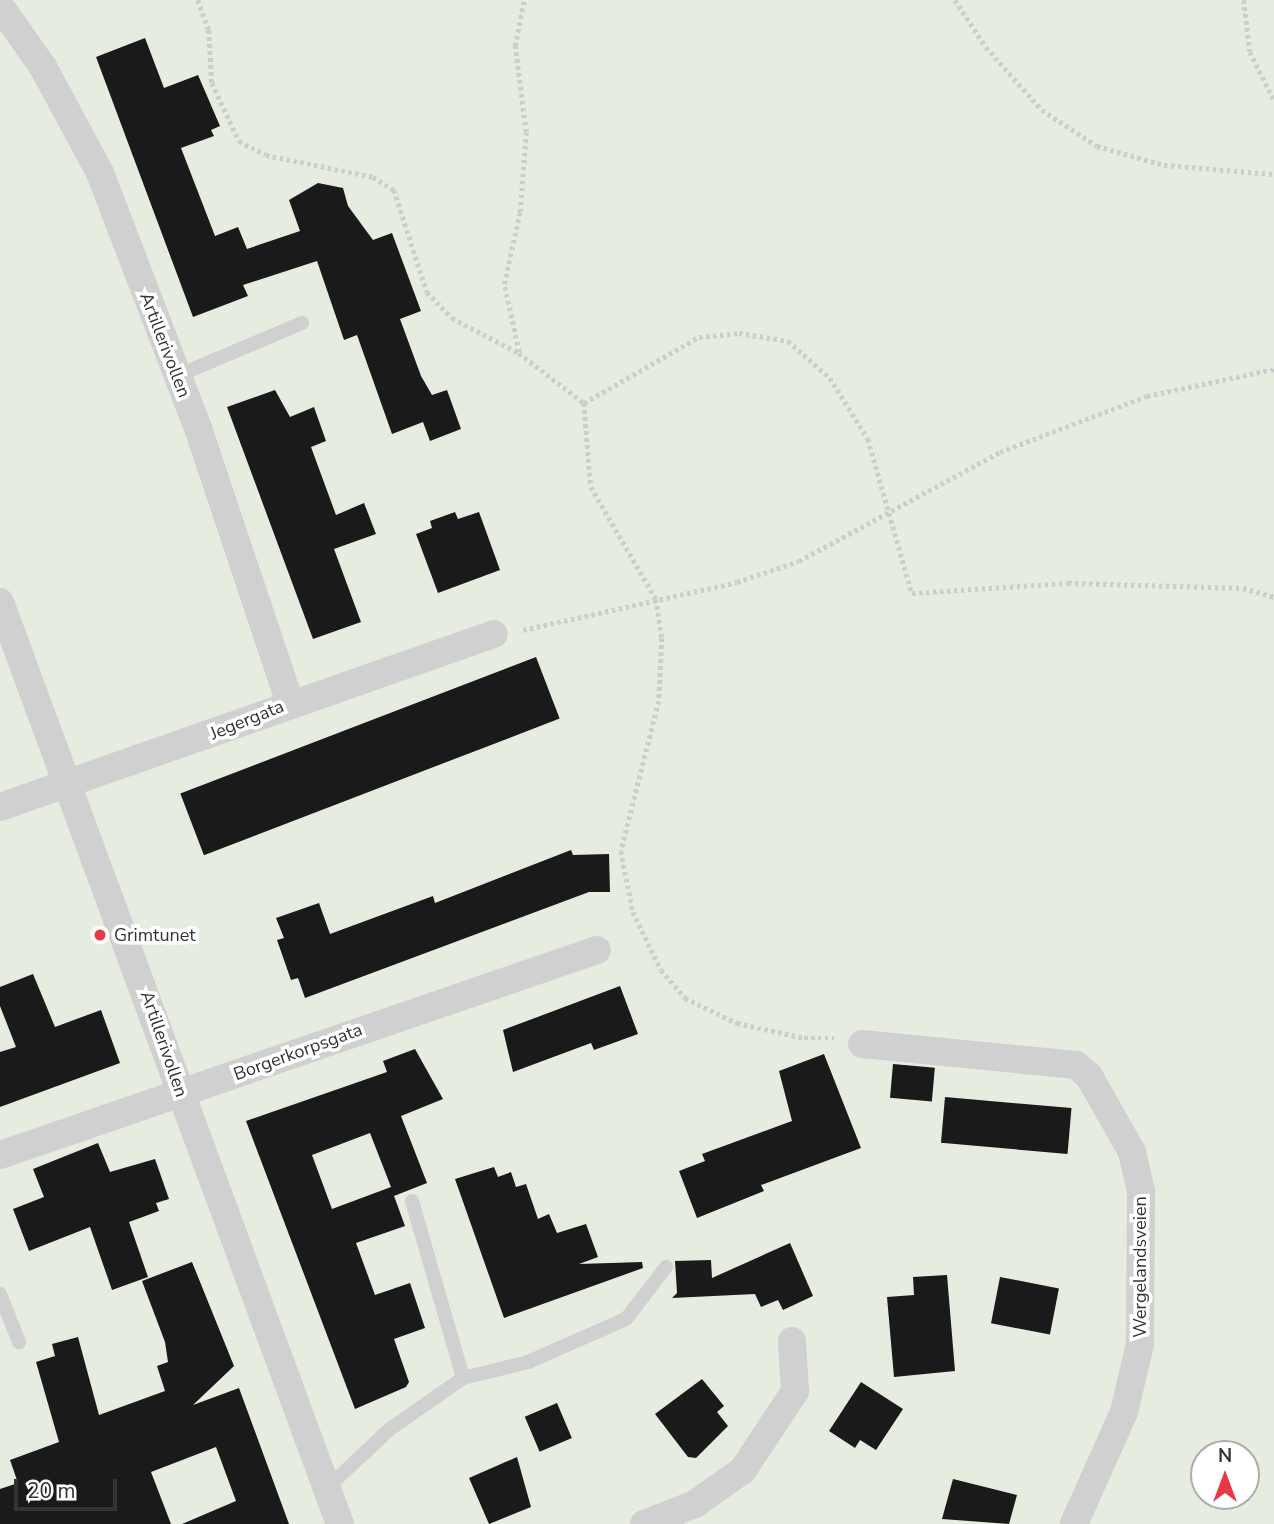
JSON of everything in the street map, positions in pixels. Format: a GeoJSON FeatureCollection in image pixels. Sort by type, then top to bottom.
{"type":"FeatureCollection","features":[{"type":"Feature","properties":{"kind":"street","name":"Artillerivollen"},"geometry":{"type":"LineString","coordinates":[[0,6],[43,67],[100,173],[177,376],[290,702]]}},
{"type":"Feature","properties":{"kind":"street","name":"Artillerivollen"},"geometry":{"type":"LineString","coordinates":[[0,602],[33,684],[63,783],[151,1002],[180,1091],[340,1524]]}},
{"type":"Feature","properties":{"kind":"street","name":"Jegergata"},"geometry":{"type":"LineString","coordinates":[[0,807],[63,783],[208,736],[290,702],[494,634]]}},
{"type":"Feature","properties":{"kind":"street","name":"Borgerkorpsgata"},"geometry":{"type":"LineString","coordinates":[[0,1155],[597,950]]}},
{"type":"Feature","properties":{"kind":"street","name":"Wergelandsveien"},"geometry":{"type":"LineString","coordinates":[[862,1044],[1076,1065],[1095,1085],[1132,1152],[1141,1191],[1140,1345],[1124,1412],[1074,1524]]}},
{"type":"Feature","properties":{"kind":"street"},"geometry":{"type":"LineString","coordinates":[[644,1524],[695,1504],[743,1470],[795,1391],[792,1341]]}},
{"type":"Feature","properties":{"kind":"lane"},"geometry":{"type":"LineString","coordinates":[[177,376],[302,323]]}},
{"type":"Feature","properties":{"kind":"lane"},"geometry":{"type":"LineString","coordinates":[[412,1201],[463,1378]]}},
{"type":"Feature","properties":{"kind":"lane"},"geometry":{"type":"LineString","coordinates":[[328,1487],[390,1429],[463,1378],[528,1362],[626,1319],[666,1267]]}},
{"type":"Feature","properties":{"kind":"lane"},"geometry":{"type":"LineString","coordinates":[[0,1294],[19,1342]]}},
{"type":"Feature","properties":{"kind":"path"},"geometry":{"type":"LineString","coordinates":[[198,0],[209,30],[212,83],[239,141],[266,155],[373,177],[394,190],[427,292],[452,318],[519,353],[584,403],[592,487],[656,599],[662,638],[659,701],[621,851],[633,912],[660,970],[685,998],[737,1023],[862,1044]]}},
{"type":"Feature","properties":{"kind":"path"},"geometry":{"type":"LineString","coordinates":[[519,353],[503,284],[520,212],[526,132],[515,46],[524,0]]}},
{"type":"Feature","properties":{"kind":"path"},"geometry":{"type":"LineString","coordinates":[[955,0],[986,47],[1042,110],[1097,146],[1164,166],[1274,174]]}},
{"type":"Feature","properties":{"kind":"path"},"geometry":{"type":"LineString","coordinates":[[1244,0],[1250,52],[1274,100]]}},
{"type":"Feature","properties":{"kind":"path"},"geometry":{"type":"LineString","coordinates":[[584,403],[699,337],[739,333],[788,341],[830,377],[868,439],[912,593],[1068,583],[1243,589],[1274,597]]}},
{"type":"Feature","properties":{"kind":"path"},"geometry":{"type":"LineString","coordinates":[[494,634],[656,599],[799,561],[1000,452],[1147,396],[1274,369]]}},
{"type":"Feature","properties":{"kind":"shaded area"},"geometry":{"type":"Polygon","coordinates":[[[0,0],[1274,0],[1274,1524],[0,1524],[0,0]]]}},
{"type":"Feature","properties":{"kind":"building"},"geometry":{"type":"Polygon","coordinates":[[[145,38],[164,88],[198,75],[220,126],[211,130],[214,136],[181,148],[215,236],[238,227],[247,249],[300,231],[289,200],[318,183],[343,188],[348,206],[373,240],[392,233],[421,311],[400,319],[421,376],[432,395],[447,390],[461,429],[430,441],[423,422],[392,434],[357,335],[344,340],[317,261],[243,285],[248,296],[193,317],[96,57],[145,38]]]}},
{"type":"Feature","properties":{"kind":"building"},"geometry":{"type":"Polygon","coordinates":[[[275,390],[290,417],[314,407],[326,441],[311,447],[336,515],[364,503],[376,534],[334,549],[361,622],[313,639],[227,407],[275,390]]]}},
{"type":"Feature","properties":{"kind":"building"},"geometry":{"type":"Polygon","coordinates":[[[455,512],[458,519],[479,512],[500,570],[438,593],[416,534],[432,528],[430,521],[455,512]]]}},
{"type":"Feature","properties":{"kind":"building"},"geometry":{"type":"Polygon","coordinates":[[[536,657],[560,719],[204,855],[180,794],[536,657]]]}},
{"type":"Feature","properties":{"kind":"building"},"geometry":{"type":"Polygon","coordinates":[[[571,850],[573,855],[609,854],[610,892],[589,892],[305,998],[298,978],[291,980],[277,940],[284,938],[276,918],[319,903],[330,934],[433,896],[435,903],[571,850]]]}},
{"type":"Feature","properties":{"kind":"building"},"geometry":{"type":"Polygon","coordinates":[[[33,974],[55,1027],[101,1010],[120,1063],[0,1107],[0,1052],[16,1047],[0,1006],[0,987],[33,974]]]}},
{"type":"Feature","properties":{"kind":"building"},"geometry":{"type":"Polygon","coordinates":[[[620,986],[638,1034],[594,1050],[591,1043],[513,1072],[503,1030],[620,986]]]}},
{"type":"Feature","properties":{"kind":"building"},"geometry":{"type":"Polygon","coordinates":[[[415,1049],[443,1099],[401,1116],[427,1183],[394,1196],[405,1226],[356,1243],[375,1295],[410,1283],[425,1328],[394,1339],[409,1382],[406,1387],[355,1409],[246,1121],[387,1072],[383,1061],[415,1049]],[[370,1133],[312,1155],[332,1209],[391,1187],[370,1133]]]}},
{"type":"Feature","properties":{"kind":"building"},"geometry":{"type":"Polygon","coordinates":[[[824,1054],[861,1148],[761,1185],[764,1191],[697,1218],[679,1171],[705,1161],[702,1154],[792,1121],[779,1071],[824,1054]]]}},
{"type":"Feature","properties":{"kind":"building"},"geometry":{"type":"Polygon","coordinates":[[[893,1064],[935,1068],[932,1102],[890,1098],[893,1064]]]}},
{"type":"Feature","properties":{"kind":"building"},"geometry":{"type":"Polygon","coordinates":[[[945,1097],[1072,1108],[1068,1154],[941,1143],[945,1097]]]}},
{"type":"Feature","properties":{"kind":"building"},"geometry":{"type":"Polygon","coordinates":[[[98,1143],[110,1172],[155,1159],[169,1199],[156,1203],[159,1211],[129,1222],[148,1277],[112,1290],[90,1227],[29,1251],[13,1209],[44,1197],[33,1169],[98,1143]]]}},
{"type":"Feature","properties":{"kind":"building"},"geometry":{"type":"Polygon","coordinates":[[[494,1167],[498,1177],[511,1172],[516,1187],[526,1184],[538,1219],[549,1214],[557,1233],[586,1224],[598,1257],[579,1264],[642,1262],[643,1268],[504,1318],[455,1179],[494,1167]]]}},
{"type":"Feature","properties":{"kind":"building"},"geometry":{"type":"Polygon","coordinates":[[[790,1243],[813,1296],[783,1310],[778,1300],[761,1307],[755,1294],[672,1298],[677,1293],[675,1261],[711,1260],[712,1278],[790,1243]]]}},
{"type":"Feature","properties":{"kind":"building"},"geometry":{"type":"Polygon","coordinates":[[[192,1262],[234,1366],[193,1405],[239,1388],[289,1524],[182,1524],[236,1501],[216,1447],[151,1472],[171,1524],[0,1524],[0,1489],[18,1483],[10,1460],[59,1442],[36,1362],[55,1356],[52,1344],[78,1337],[99,1415],[165,1391],[157,1366],[168,1362],[165,1342],[142,1281],[192,1262]]]}},
{"type":"Feature","properties":{"kind":"building"},"geometry":{"type":"Polygon","coordinates":[[[947,1275],[955,1371],[894,1377],[887,1297],[914,1295],[913,1277],[947,1275]]]}},
{"type":"Feature","properties":{"kind":"building"},"geometry":{"type":"Polygon","coordinates":[[[1000,1277],[1059,1288],[1050,1335],[991,1323],[1000,1277]]]}},
{"type":"Feature","properties":{"kind":"building"},"geometry":{"type":"Polygon","coordinates":[[[702,1379],[724,1406],[717,1412],[728,1426],[696,1458],[688,1457],[655,1414],[702,1379]]]}},
{"type":"Feature","properties":{"kind":"building"},"geometry":{"type":"Polygon","coordinates":[[[861,1382],[903,1409],[876,1450],[860,1440],[855,1448],[829,1431],[861,1382]]]}},
{"type":"Feature","properties":{"kind":"building"},"geometry":{"type":"Polygon","coordinates":[[[557,1403],[572,1438],[540,1452],[525,1417],[557,1403]]]}},
{"type":"Feature","properties":{"kind":"building"},"geometry":{"type":"Polygon","coordinates":[[[517,1457],[531,1507],[489,1524],[469,1478],[517,1457]]]}},
{"type":"Feature","properties":{"kind":"building"},"geometry":{"type":"Polygon","coordinates":[[[953,1479],[1017,1495],[1009,1524],[942,1519],[953,1479]]]}},
{"type":"Feature","properties":{"kind":"place","name":"Grimtunet"},"geometry":{"type":"Point","coordinates":[100,935]}}]}
